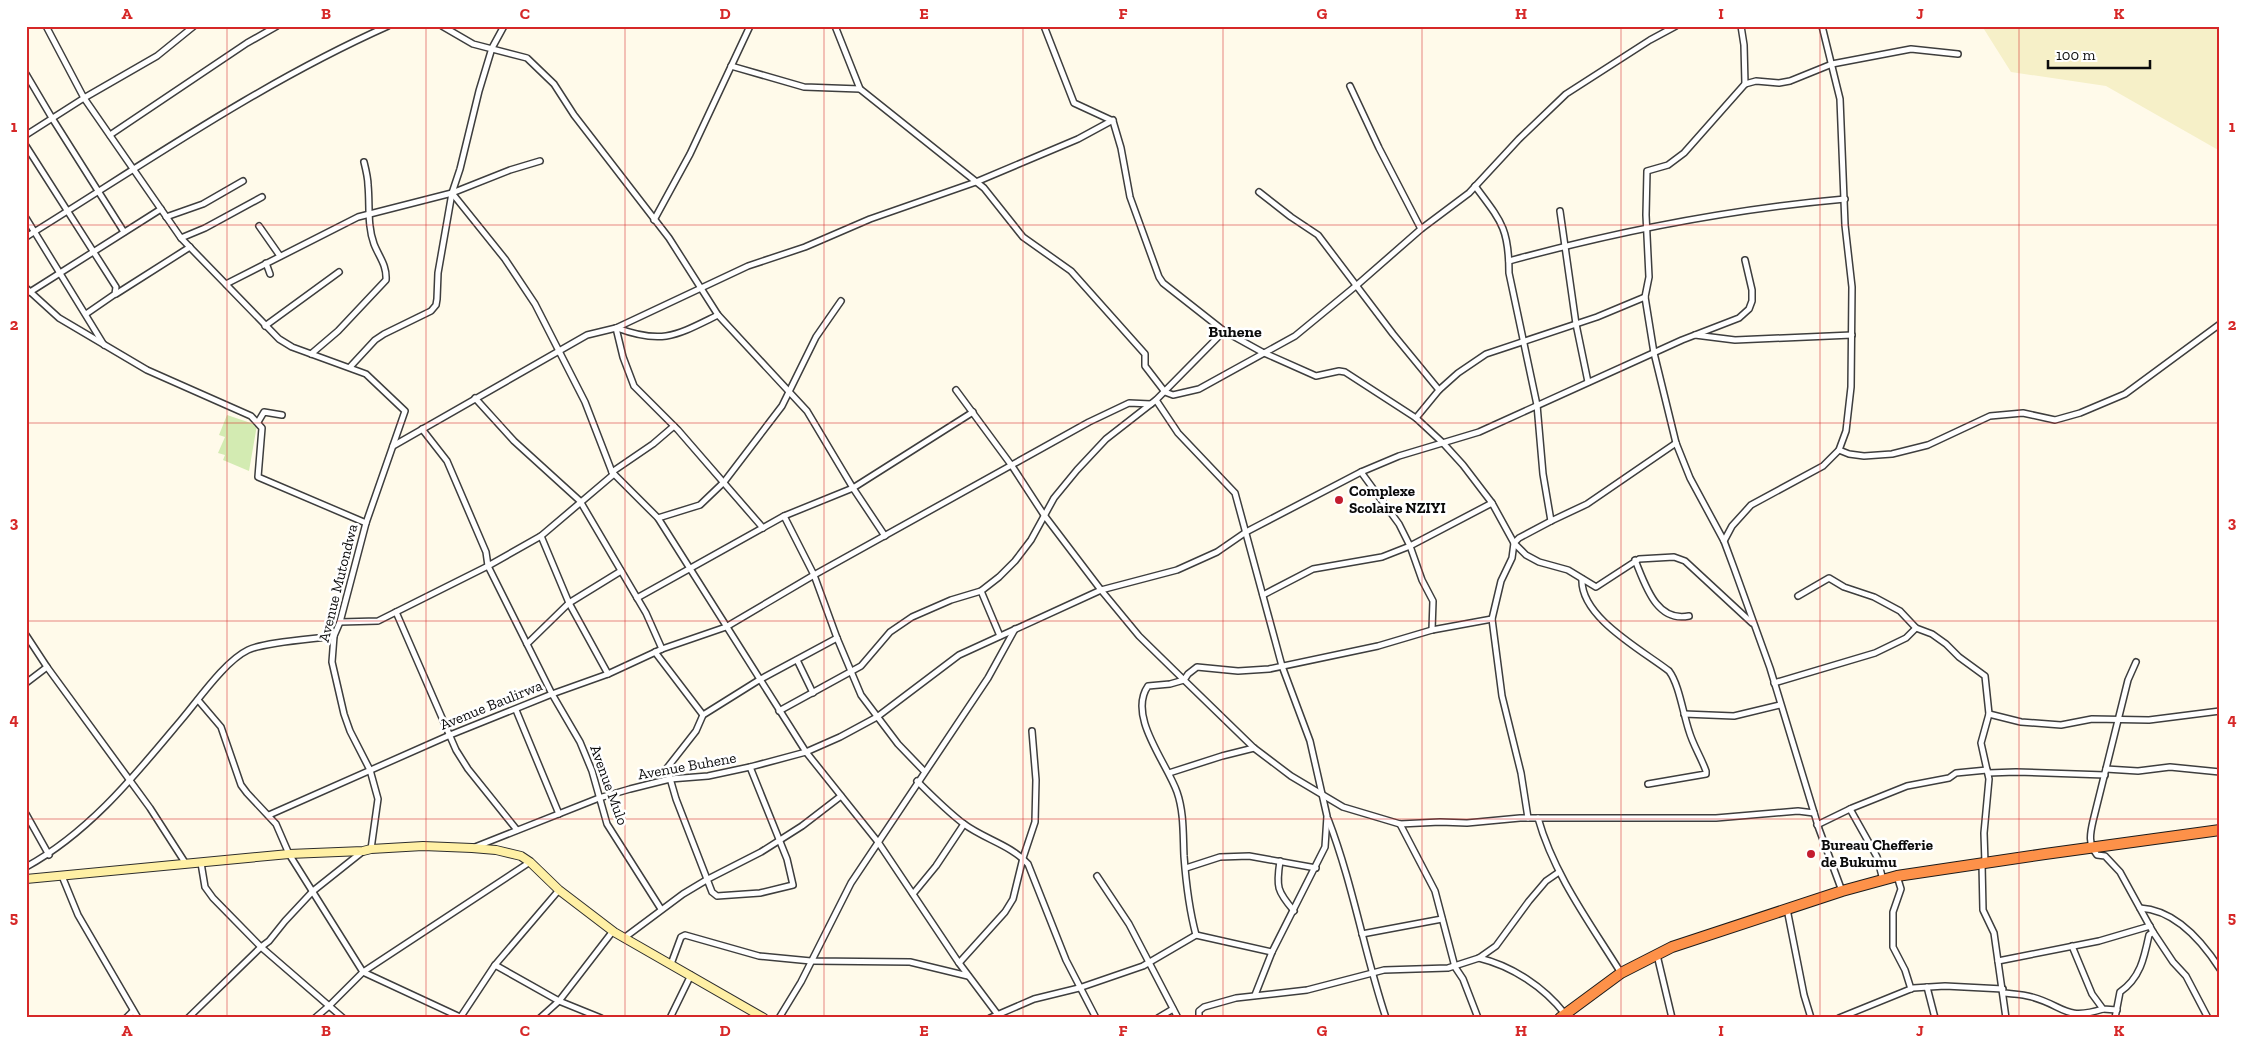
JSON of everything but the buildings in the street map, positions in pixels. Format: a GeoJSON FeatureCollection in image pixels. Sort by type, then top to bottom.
{"type":"FeatureCollection","features":[{"type":"Feature","properties":{"kind":"highway"},"geometry":{"type":"LineString","coordinates":[[1562,1016],[1621,973],[1672,947],[1842,891],[1897,876],[2220,830]]}},
{"type":"Feature","properties":{"kind":"main road"},"geometry":{"type":"LineString","coordinates":[[26,879],[289,854],[423,846],[472,848],[509,853],[521,856],[530,862],[559,890],[613,931],[764,1018]]}},
{"type":"Feature","properties":{"kind":"street"},"geometry":{"type":"LineString","coordinates":[[46,26],[84,98],[181,238],[265,326],[286,344],[350,367],[375,340],[431,311],[436,305],[438,273],[452,193],[492,48],[504,26]]}},
{"type":"Feature","properties":{"kind":"street"},"geometry":{"type":"LineString","coordinates":[[26,135],[84,98],[157,56],[194,26]]}},
{"type":"Feature","properties":{"kind":"street"},"geometry":{"type":"LineString","coordinates":[[110,135],[247,43],[277,26]]}},
{"type":"Feature","properties":{"kind":"street"},"geometry":{"type":"LineString","coordinates":[[26,237],[244,101],[342,46],[388,26]]}},
{"type":"Feature","properties":{"kind":"street"},"geometry":{"type":"LineString","coordinates":[[442,26],[473,44],[529,59],[552,81],[574,115],[669,238],[718,315],[807,411],[853,488],[885,536]]}},
{"type":"Feature","properties":{"kind":"street"},"geometry":{"type":"LineString","coordinates":[[654,220],[690,154],[750,26]]}},
{"type":"Feature","properties":{"kind":"street"},"geometry":{"type":"LineString","coordinates":[[835,26],[860,89],[984,188],[997,207],[1024,237],[1071,271],[1144,354],[1145,366],[1165,392],[1173,395],[1199,389],[1262,352],[1295,336],[1421,229],[1463,199],[1519,139],[1566,94],[1650,40],[1676,26]]}},
{"type":"Feature","properties":{"kind":"street"},"geometry":{"type":"LineString","coordinates":[[1044,26],[1074,103],[1113,120]]}},
{"type":"Feature","properties":{"kind":"street"},"geometry":{"type":"LineString","coordinates":[[1741,26],[1744,46],[1745,84]]}},
{"type":"Feature","properties":{"kind":"street"},"geometry":{"type":"LineString","coordinates":[[1724,541],[1732,526],[1751,505],[1823,466],[1839,450],[1846,432],[1851,387],[1852,287],[1845,225],[1840,99],[1822,26]]}},
{"type":"Feature","properties":{"kind":"street"},"geometry":{"type":"LineString","coordinates":[[1842,891],[1817,825],[1774,683],[1724,541],[1690,478],[1676,443],[1654,353],[1645,297],[1649,278],[1647,172],[1668,165],[1684,153],[1745,84],[1756,81],[1790,81],[1832,64],[1916,48],[1958,54]]}},
{"type":"Feature","properties":{"kind":"street"},"geometry":{"type":"LineString","coordinates":[[731,66],[804,87],[860,89]]}},
{"type":"Feature","properties":{"kind":"street"},"geometry":{"type":"LineString","coordinates":[[26,74],[124,232]]}},
{"type":"Feature","properties":{"kind":"street"},"geometry":{"type":"LineString","coordinates":[[1350,86],[1379,148],[1421,229]]}},
{"type":"Feature","properties":{"kind":"street"},"geometry":{"type":"LineString","coordinates":[[393,446],[586,335],[616,328],[748,266],[804,247],[870,219],[976,182],[1078,140],[1113,120]]}},
{"type":"Feature","properties":{"kind":"street"},"geometry":{"type":"LineString","coordinates":[[1113,120],[1121,148],[1130,197],[1159,277],[1182,298],[1224,331],[1262,352],[1316,376],[1339,371],[1345,372],[1416,418],[1463,465],[1492,503],[1514,544],[1532,560],[1562,568],[1582,578],[1593,587],[1600,586],[1635,560],[1680,558],[1754,625]]}},
{"type":"Feature","properties":{"kind":"street"},"geometry":{"type":"LineString","coordinates":[[26,146],[116,287],[115,294]]}},
{"type":"Feature","properties":{"kind":"street"},"geometry":{"type":"LineString","coordinates":[[226,284],[280,256],[302,247],[351,220],[452,193],[510,170],[540,161]]}},
{"type":"Feature","properties":{"kind":"street"},"geometry":{"type":"LineString","coordinates":[[311,354],[338,331],[386,280],[384,263],[374,244],[370,227],[368,183],[364,162]]}},
{"type":"Feature","properties":{"kind":"street"},"geometry":{"type":"LineString","coordinates":[[166,216],[203,204],[243,181]]}},
{"type":"Feature","properties":{"kind":"street"},"geometry":{"type":"LineString","coordinates":[[1475,186],[1504,227],[1509,273],[1537,405],[1542,460],[1551,521]]}},
{"type":"Feature","properties":{"kind":"street"},"geometry":{"type":"LineString","coordinates":[[1260,192],[1291,218],[1318,235],[1393,334],[1439,390]]}},
{"type":"Feature","properties":{"kind":"street"},"geometry":{"type":"LineString","coordinates":[[452,193],[505,259],[535,304],[585,402],[613,473],[658,518],[806,752],[878,842],[959,964],[998,1015]]}},
{"type":"Feature","properties":{"kind":"street"},"geometry":{"type":"LineString","coordinates":[[181,238],[205,228],[262,197]]}},
{"type":"Feature","properties":{"kind":"street"},"geometry":{"type":"LineString","coordinates":[[1509,261],[1565,246],[1717,214],[1845,199]]}},
{"type":"Feature","properties":{"kind":"street"},"geometry":{"type":"LineString","coordinates":[[161,209],[60,273],[28,290],[59,318],[147,370],[251,416],[262,428],[258,477],[366,524]]}},
{"type":"Feature","properties":{"kind":"street"},"geometry":{"type":"LineString","coordinates":[[1560,211],[1576,324],[1588,382]]}},
{"type":"Feature","properties":{"kind":"street"},"geometry":{"type":"LineString","coordinates":[[26,218],[104,345]]}},
{"type":"Feature","properties":{"kind":"street"},"geometry":{"type":"LineString","coordinates":[[259,226],[280,256]]}},
{"type":"Feature","properties":{"kind":"street"},"geometry":{"type":"LineString","coordinates":[[86,314],[190,247]]}},
{"type":"Feature","properties":{"kind":"street","name":"Avenue Buhene"},"geometry":{"type":"LineString","coordinates":[[472,848],[599,798],[670,779],[708,776],[750,767],[806,752],[840,737],[877,717],[959,655],[1102,590],[1177,570],[1217,552],[1246,532],[1360,472],[1399,456],[1479,432],[1694,335],[1739,318],[1749,309],[1752,290],[1745,260]]}},
{"type":"Feature","properties":{"kind":"street"},"geometry":{"type":"LineString","coordinates":[[266,263],[270,274]]}},
{"type":"Feature","properties":{"kind":"street"},"geometry":{"type":"LineString","coordinates":[[265,326],[339,272]]}},
{"type":"Feature","properties":{"kind":"street"},"geometry":{"type":"LineString","coordinates":[[1416,418],[1439,390],[1458,373],[1486,354],[1576,324],[1645,297]]}},
{"type":"Feature","properties":{"kind":"street"},"geometry":{"type":"LineString","coordinates":[[658,518],[700,504],[724,482],[790,392],[816,337],[841,301]]}},
{"type":"Feature","properties":{"kind":"street"},"geometry":{"type":"LineString","coordinates":[[616,328],[639,336],[675,335],[718,315]]}},
{"type":"Feature","properties":{"kind":"street"},"geometry":{"type":"LineString","coordinates":[[1839,450],[1864,456],[1892,454],[1928,444],[1990,416],[2023,413],[2055,420],[2080,413],[2125,394],[2220,324]]}},
{"type":"Feature","properties":{"kind":"street"},"geometry":{"type":"LineString","coordinates":[[616,328],[623,357],[634,386],[674,426],[762,528]]}},
{"type":"Feature","properties":{"kind":"street"},"geometry":{"type":"LineString","coordinates":[[779,711],[861,666],[890,632],[912,617],[951,600],[981,591],[1015,561],[1031,540],[1044,515],[1077,470],[1102,442],[1165,392],[1224,331]]}},
{"type":"Feature","properties":{"kind":"street"},"geometry":{"type":"LineString","coordinates":[[1694,335],[1735,340],[1852,335]]}},
{"type":"Feature","properties":{"kind":"street","name":"Avenue Mutondwa"},"geometry":{"type":"LineString","coordinates":[[350,367],[366,374],[405,411],[366,524],[340,622],[334,636],[332,662],[344,714],[350,731],[370,770],[378,799],[367,850]]}},
{"type":"Feature","properties":{"kind":"street"},"geometry":{"type":"LineString","coordinates":[[956,390],[1012,466],[1044,515],[1139,636],[1254,748],[1291,776],[1343,807],[1400,824],[1467,823],[1528,818],[1716,818],[1798,811],[1814,813]]}},
{"type":"Feature","properties":{"kind":"street"},"geometry":{"type":"LineString","coordinates":[[475,398],[514,441],[580,501],[595,524],[659,638],[662,648]]}},
{"type":"Feature","properties":{"kind":"street"},"geometry":{"type":"LineString","coordinates":[[1156,400],[1178,433],[1232,488],[1238,502],[1282,666],[1310,741],[1327,816],[1342,857],[1371,973],[1386,1018]]}},
{"type":"Feature","properties":{"kind":"street","name":"Avenue Baulirwa"},"geometry":{"type":"LineString","coordinates":[[269,815],[450,735],[552,694],[608,674],[662,648],[726,627],[814,575],[1089,422],[1132,402],[1151,404]]}},
{"type":"Feature","properties":{"kind":"street"},"geometry":{"type":"LineString","coordinates":[[258,422],[264,412],[282,415]]}},
{"type":"Feature","properties":{"kind":"street"},"geometry":{"type":"LineString","coordinates":[[636,598],[784,516],[853,488],[973,412]]}},
{"type":"Feature","properties":{"kind":"street"},"geometry":{"type":"LineString","coordinates":[[340,622],[378,621],[488,566],[541,536],[613,473],[674,426]]}},
{"type":"Feature","properties":{"kind":"street","name":"Avenue Mulo"},"geometry":{"type":"LineString","coordinates":[[422,429],[447,461],[486,552],[488,566],[552,694],[580,742],[592,772],[607,824],[661,909]]}},
{"type":"Feature","properties":{"kind":"street"},"geometry":{"type":"LineString","coordinates":[[1528,818],[1521,773],[1502,696],[1492,619],[1500,581],[1512,558],[1514,544],[1519,538],[1587,504],[1676,443]]}},
{"type":"Feature","properties":{"kind":"street"},"geometry":{"type":"LineString","coordinates":[[1360,472],[1399,524],[1410,546],[1422,580],[1433,601],[1432,630]]}},
{"type":"Feature","properties":{"kind":"street"},"geometry":{"type":"LineString","coordinates":[[1263,595],[1313,568],[1382,557],[1410,546],[1492,503]]}},
{"type":"Feature","properties":{"kind":"street"},"geometry":{"type":"LineString","coordinates":[[784,516],[814,575],[837,638],[861,695],[898,744],[924,770]]}},
{"type":"Feature","properties":{"kind":"street"},"geometry":{"type":"LineString","coordinates":[[541,536],[569,603],[608,674]]}},
{"type":"Feature","properties":{"kind":"street"},"geometry":{"type":"LineString","coordinates":[[1635,560],[1648,592],[1661,611],[1682,618],[1689,616]]}},
{"type":"Feature","properties":{"kind":"street"},"geometry":{"type":"LineString","coordinates":[[527,644],[569,603],[621,571]]}},
{"type":"Feature","properties":{"kind":"street"},"geometry":{"type":"LineString","coordinates":[[1582,578],[1582,589],[1586,599],[1612,630],[1669,671],[1676,679],[1684,714],[1706,771],[1706,774],[1648,784]]}},
{"type":"Feature","properties":{"kind":"street"},"geometry":{"type":"LineString","coordinates":[[1798,596],[1829,578],[1844,587],[1883,602],[1900,611],[1916,628],[1932,634],[1985,676],[1989,714],[1981,744],[1989,787],[1984,833],[1983,910],[1994,934],[2004,991],[2006,1018]]}},
{"type":"Feature","properties":{"kind":"street"},"geometry":{"type":"LineString","coordinates":[[981,591],[1000,636]]}},
{"type":"Feature","properties":{"kind":"street"},"geometry":{"type":"LineString","coordinates":[[396,612],[450,735],[468,769],[518,830]]}},
{"type":"Feature","properties":{"kind":"street"},"geometry":{"type":"LineString","coordinates":[[1196,935],[1189,908],[1183,819],[1177,793],[1169,773],[1152,744],[1145,727],[1142,700],[1143,693],[1150,685],[1170,684],[1184,680],[1188,674],[1198,667],[1238,671],[1269,669],[1378,646],[1432,630],[1492,619]]}},
{"type":"Feature","properties":{"kind":"street"},"geometry":{"type":"LineString","coordinates":[[1774,683],[1875,653],[1906,638],[1916,628]]}},
{"type":"Feature","properties":{"kind":"street"},"geometry":{"type":"LineString","coordinates":[[779,1018],[851,883],[924,770],[950,736],[988,678],[1015,629]]}},
{"type":"Feature","properties":{"kind":"street"},"geometry":{"type":"LineString","coordinates":[[26,635],[47,668],[130,781],[186,864]]}},
{"type":"Feature","properties":{"kind":"street"},"geometry":{"type":"LineString","coordinates":[[26,867],[49,855],[87,824],[130,781],[220,674],[247,651],[254,648],[334,636]]}},
{"type":"Feature","properties":{"kind":"street"},"geometry":{"type":"LineString","coordinates":[[750,767],[780,840],[792,874],[793,885],[760,894],[721,897],[712,892],[689,835],[667,768],[696,730],[703,715],[759,680],[837,638]]}},
{"type":"Feature","properties":{"kind":"street"},"geometry":{"type":"LineString","coordinates":[[654,652],[703,715]]}},
{"type":"Feature","properties":{"kind":"street"},"geometry":{"type":"LineString","coordinates":[[797,660],[813,693]]}},
{"type":"Feature","properties":{"kind":"street"},"geometry":{"type":"LineString","coordinates":[[2136,662],[2128,680],[2090,835],[2092,848],[2097,855],[2105,856],[2120,872],[2150,926],[2173,962],[2186,976],[2208,1018]]}},
{"type":"Feature","properties":{"kind":"street"},"geometry":{"type":"LineString","coordinates":[[26,683],[47,668]]}},
{"type":"Feature","properties":{"kind":"street"},"geometry":{"type":"LineString","coordinates":[[198,700],[221,727],[238,775],[247,793],[269,815],[280,831],[289,854],[363,972],[461,1017],[495,965],[559,890]]}},
{"type":"Feature","properties":{"kind":"street"},"geometry":{"type":"LineString","coordinates":[[1684,714],[1734,716],[1780,705]]}},
{"type":"Feature","properties":{"kind":"street"},"geometry":{"type":"LineString","coordinates":[[516,710],[559,814]]}},
{"type":"Feature","properties":{"kind":"street"},"geometry":{"type":"LineString","coordinates":[[1989,714],[2022,722],[2061,725],[2092,719],[2149,720],[2220,711]]}},
{"type":"Feature","properties":{"kind":"street"},"geometry":{"type":"LineString","coordinates":[[959,964],[1010,905],[1035,822],[1036,780],[1032,731]]}},
{"type":"Feature","properties":{"kind":"street"},"geometry":{"type":"LineString","coordinates":[[1169,773],[1254,748]]}},
{"type":"Feature","properties":{"kind":"street"},"geometry":{"type":"LineString","coordinates":[[2106,769],[2138,771],[2170,767],[2220,772]]}},
{"type":"Feature","properties":{"kind":"street"},"geometry":{"type":"LineString","coordinates":[[1817,825],[1850,809],[1907,786],[1949,778],[1956,773],[2016,772],[2105,776]]}},
{"type":"Feature","properties":{"kind":"street"},"geometry":{"type":"LineString","coordinates":[[918,781],[964,824],[1023,858],[1032,872],[1043,905],[1079,988],[1096,1018]]}},
{"type":"Feature","properties":{"kind":"street"},"geometry":{"type":"LineString","coordinates":[[624,938],[661,909],[708,879],[780,840],[802,826],[841,796]]}},
{"type":"Feature","properties":{"kind":"street"},"geometry":{"type":"LineString","coordinates":[[1850,809],[1877,857],[1883,880]]}},
{"type":"Feature","properties":{"kind":"street"},"geometry":{"type":"LineString","coordinates":[[26,814],[49,855]]}},
{"type":"Feature","properties":{"kind":"street"},"geometry":{"type":"LineString","coordinates":[[1255,995],[1272,952],[1325,847],[1327,816]]}},
{"type":"Feature","properties":{"kind":"street"},"geometry":{"type":"LineString","coordinates":[[1538,818],[1559,872],[1589,925],[1621,973]]}},
{"type":"Feature","properties":{"kind":"street"},"geometry":{"type":"LineString","coordinates":[[913,894],[936,866],[964,824]]}},
{"type":"Feature","properties":{"kind":"street"},"geometry":{"type":"LineString","coordinates":[[1400,824],[1435,891],[1455,967],[1463,979],[1478,1018]]}},
{"type":"Feature","properties":{"kind":"street"},"geometry":{"type":"LineString","coordinates":[[188,1018],[269,941],[313,891],[367,850]]}},
{"type":"Feature","properties":{"kind":"street"},"geometry":{"type":"LineString","coordinates":[[1186,868],[1220,858],[1249,856],[1316,868]]}},
{"type":"Feature","properties":{"kind":"street"},"geometry":{"type":"LineString","coordinates":[[1280,861],[1277,881],[1278,889],[1294,911]]}},
{"type":"Feature","properties":{"kind":"street"},"geometry":{"type":"LineString","coordinates":[[315,1018],[330,1006],[363,972],[530,862]]}},
{"type":"Feature","properties":{"kind":"street"},"geometry":{"type":"LineString","coordinates":[[201,863],[205,887],[261,947],[343,1018]]}},
{"type":"Feature","properties":{"kind":"street"},"geometry":{"type":"LineString","coordinates":[[1198,1018],[1204,1006],[1255,995],[1307,990],[1392,969],[1455,967],[1479,958],[1496,946],[1529,901],[1559,872]]}},
{"type":"Feature","properties":{"kind":"street"},"geometry":{"type":"LineString","coordinates":[[62,876],[78,915],[138,1018]]}},
{"type":"Feature","properties":{"kind":"street"},"geometry":{"type":"LineString","coordinates":[[1098,876],[1129,924],[1178,1018]]}},
{"type":"Feature","properties":{"kind":"street"},"geometry":{"type":"LineString","coordinates":[[1897,876],[1901,888],[1892,912],[1893,947],[1905,970],[1911,989]]}},
{"type":"Feature","properties":{"kind":"street"},"geometry":{"type":"LineString","coordinates":[[2140,908],[2154,909],[2185,925],[2219,966]]}},
{"type":"Feature","properties":{"kind":"street"},"geometry":{"type":"LineString","coordinates":[[1787,909],[1804,994],[1811,1018]]}},
{"type":"Feature","properties":{"kind":"street"},"geometry":{"type":"LineString","coordinates":[[1362,934],[1442,919]]}},
{"type":"Feature","properties":{"kind":"street"},"geometry":{"type":"LineString","coordinates":[[1998,961],[2099,941],[2150,926]]}},
{"type":"Feature","properties":{"kind":"street"},"geometry":{"type":"LineString","coordinates":[[540,1018],[559,1000],[613,931]]}},
{"type":"Feature","properties":{"kind":"street"},"geometry":{"type":"LineString","coordinates":[[2116,1018],[2120,992],[2137,977],[2149,936],[2154,932]]}},
{"type":"Feature","properties":{"kind":"street"},"geometry":{"type":"LineString","coordinates":[[671,964],[681,937],[685,935],[759,956],[811,961],[910,962],[968,976]]}},
{"type":"Feature","properties":{"kind":"street"},"geometry":{"type":"LineString","coordinates":[[990,1018],[1034,999],[1079,988],[1149,963],[1196,935],[1272,952]]}},
{"type":"Feature","properties":{"kind":"street"},"geometry":{"type":"LineString","coordinates":[[2072,946],[2092,994],[2102,1009]]}},
{"type":"Feature","properties":{"kind":"street"},"geometry":{"type":"LineString","coordinates":[[1657,954],[1672,1018]]}},
{"type":"Feature","properties":{"kind":"street"},"geometry":{"type":"LineString","coordinates":[[1479,958],[1503,966],[1522,976],[1555,1001],[1562,1016]]}},
{"type":"Feature","properties":{"kind":"street"},"geometry":{"type":"LineString","coordinates":[[495,965],[559,1000],[601,1018]]}},
{"type":"Feature","properties":{"kind":"street"},"geometry":{"type":"LineString","coordinates":[[670,1018],[691,975]]}},
{"type":"Feature","properties":{"kind":"street"},"geometry":{"type":"LineString","coordinates":[[1927,987],[1935,1018]]}},
{"type":"Feature","properties":{"kind":"street"},"geometry":{"type":"LineString","coordinates":[[1839,1018],[1911,989],[1927,987],[2004,991],[2031,997],[2080,1016],[2102,1009],[2117,1010]]}},
{"type":"Feature","properties":{"kind":"street"},"geometry":{"type":"LineString","coordinates":[[1158,1018],[1173,1009]]}},
{"type":"Feature","properties":{"kind":"street"},"geometry":{"type":"LineString","coordinates":[[126,1018],[134,1011]]}},
{"type":"Feature","properties":{"kind":"shaded area"},"geometry":{"type":"Polygon","coordinates":[[[1982,26],[2220,26],[2220,151],[2106,86],[2011,72],[1982,26]]]}},
{"type":"Feature","properties":{"kind":"green space"},"geometry":{"type":"Polygon","coordinates":[[[227,415],[257,425],[249,471],[223,460],[225,455],[218,453],[225,437],[219,435],[227,415]]]}},
{"type":"Feature","properties":{"kind":"place","name":"Complexe Scolaire NZIYI"},"geometry":{"type":"Point","coordinates":[1339,500]}},
{"type":"Feature","properties":{"kind":"place","name":"Bureau Chefferie de Bukumu"},"geometry":{"type":"Point","coordinates":[1811,854]}},
{"type":"Feature","properties":{"kind":"district","name":"Buhene"},"geometry":{"type":"Point","coordinates":[1235,331]}}]}
